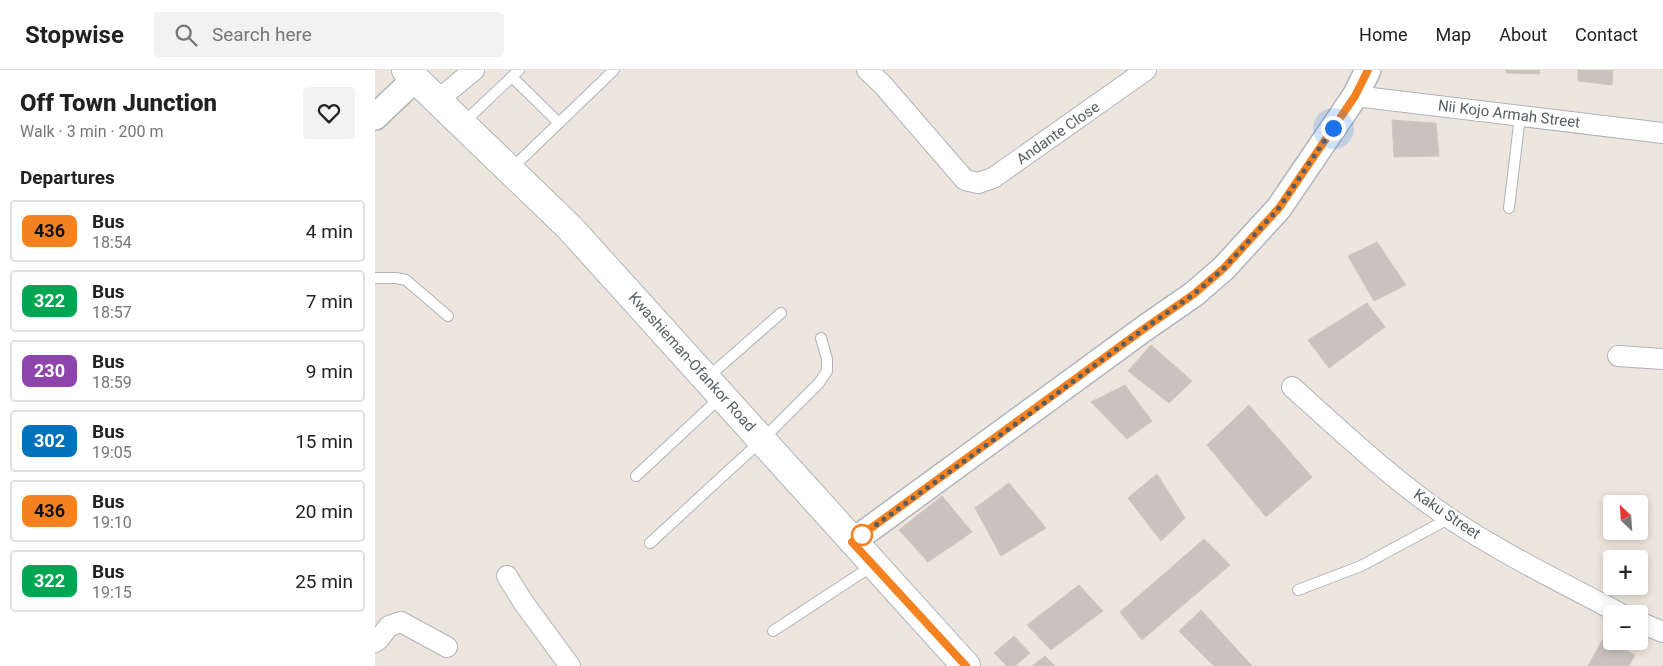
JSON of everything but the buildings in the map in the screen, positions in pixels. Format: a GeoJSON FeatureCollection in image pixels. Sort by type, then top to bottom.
{"type":"FeatureCollection","features":[{"type":"Feature","properties":{"kind":"main road","name":"Kwashieman-Ofankor Road"},"geometry":{"type":"LineString","coordinates":[[411,74],[570,228],[966,666]]}},
{"type":"Feature","properties":{"kind":"street"},"geometry":{"type":"LineString","coordinates":[[438,100],[474,70]]}},
{"type":"Feature","properties":{"kind":"street","name":"Andante Close"},"geometry":{"type":"LineString","coordinates":[[867,70],[882,84],[965,180],[978,183],[993,178],[1146,70]]}},
{"type":"Feature","properties":{"kind":"street"},"geometry":{"type":"LineString","coordinates":[[852,542],[1194,294],[1224,268],[1279,208],[1355,96],[1368,70]]}},
{"type":"Feature","properties":{"kind":"street"},"geometry":{"type":"LineString","coordinates":[[375,117],[411,74]]}},
{"type":"Feature","properties":{"kind":"street","name":"Nii Kojo Armah Street"},"geometry":{"type":"LineString","coordinates":[[1355,96],[1663,133]]}},
{"type":"Feature","properties":{"kind":"street"},"geometry":{"type":"LineString","coordinates":[[1618,356],[1663,359]]}},
{"type":"Feature","properties":{"kind":"street","name":"Kaku Street"},"geometry":{"type":"LineString","coordinates":[[1292,387],[1354,443],[1449,518],[1519,560],[1604,605]]}},
{"type":"Feature","properties":{"kind":"street"},"geometry":{"type":"LineString","coordinates":[[507,576],[523,602],[570,666]]}},
{"type":"Feature","properties":{"kind":"street"},"geometry":{"type":"LineString","coordinates":[[375,642],[389,626],[401,622],[447,647]]}},
{"type":"Feature","properties":{"kind":"street"},"geometry":{"type":"LineString","coordinates":[[1648,626],[1663,632]]}},
{"type":"Feature","properties":{"kind":"lane"},"geometry":{"type":"LineString","coordinates":[[511,170],[614,70]]}},
{"type":"Feature","properties":{"kind":"lane"},"geometry":{"type":"LineString","coordinates":[[463,123],[515,73],[559,123]]}},
{"type":"Feature","properties":{"kind":"lane"},"geometry":{"type":"LineString","coordinates":[[1509,208],[1520,116]]}},
{"type":"Feature","properties":{"kind":"lane"},"geometry":{"type":"LineString","coordinates":[[375,278],[406,280],[449,316]]}},
{"type":"Feature","properties":{"kind":"lane"},"geometry":{"type":"LineString","coordinates":[[636,476],[781,313]]}},
{"type":"Feature","properties":{"kind":"lane"},"geometry":{"type":"LineString","coordinates":[[650,543],[762,440],[819,383],[827,371],[827,358],[821,338]]}},
{"type":"Feature","properties":{"kind":"lane"},"geometry":{"type":"LineString","coordinates":[[1299,590],[1361,566],[1449,518]]}},
{"type":"Feature","properties":{"kind":"lane"},"geometry":{"type":"LineString","coordinates":[[773,631],[873,565]]}},
{"type":"Feature","properties":{"kind":"bus line","name":"436"},"geometry":{"type":"LineString","coordinates":[[966,666],[852,542],[1194,294],[1224,268],[1279,208],[1355,96],[1368,70]]}},
{"type":"Feature","properties":{"kind":"route"},"geometry":{"type":"LineString","coordinates":[[862,535],[1194,294],[1224,268],[1279,208],[1333,128]]}}]}
